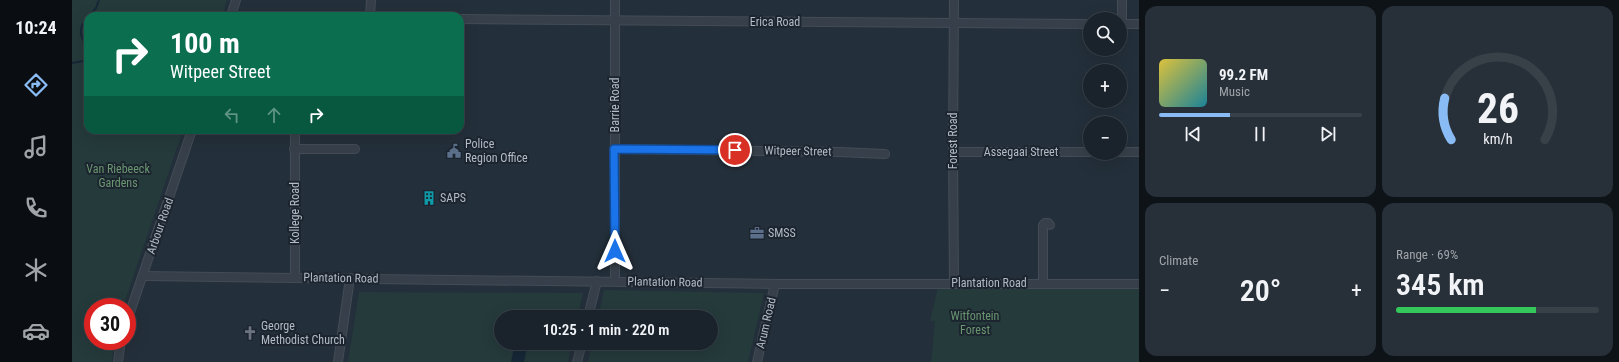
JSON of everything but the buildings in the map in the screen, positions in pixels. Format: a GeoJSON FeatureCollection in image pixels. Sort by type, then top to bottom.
{"type":"FeatureCollection","features":[{"type":"Feature","properties":{"kind":"street"},"geometry":{"type":"LineString","coordinates":[[232,12],[236,0]]}},
{"type":"Feature","properties":{"kind":"street"},"geometry":{"type":"LineString","coordinates":[[370,0],[370,12]]}},
{"type":"Feature","properties":{"kind":"street","name":"Barrie Road"},"geometry":{"type":"LineString","coordinates":[[615,0],[614,149],[616,281]]}},
{"type":"Feature","properties":{"kind":"street","name":"Forest Road"},"geometry":{"type":"LineString","coordinates":[[954,0],[952,152],[954,283]]}},
{"type":"Feature","properties":{"kind":"street"},"geometry":{"type":"LineString","coordinates":[[1122,0],[1122,12]]}},
{"type":"Feature","properties":{"kind":"street","name":"Erica Road"},"geometry":{"type":"LineString","coordinates":[[464,19],[1083,24]]}},
{"type":"Feature","properties":{"kind":"street"},"geometry":{"type":"LineString","coordinates":[[1127,24],[1139,24]]}},
{"type":"Feature","properties":{"kind":"street","name":"Arbour Road"},"geometry":{"type":"LineString","coordinates":[[135,298],[191,134]]}},
{"type":"Feature","properties":{"kind":"street","name":"Kollege Road"},"geometry":{"type":"LineString","coordinates":[[294,134],[295,277]]}},
{"type":"Feature","properties":{"kind":"street"},"geometry":{"type":"LineString","coordinates":[[294,149],[355,149]]}},
{"type":"Feature","properties":{"kind":"street","name":"Witpeer Street"},"geometry":{"type":"LineString","coordinates":[[614,149],[885,154]]}},
{"type":"Feature","properties":{"kind":"street","name":"Assegaai Street"},"geometry":{"type":"LineString","coordinates":[[952,152],[1083,152]]}},
{"type":"Feature","properties":{"kind":"street"},"geometry":{"type":"LineString","coordinates":[[1127,152],[1139,152]]}},
{"type":"Feature","properties":{"kind":"street"},"geometry":{"type":"LineString","coordinates":[[1043,283],[1043,226],[1045,223],[1050,225]]}},
{"type":"Feature","properties":{"kind":"street","name":"Plantation Road"},"geometry":{"type":"LineString","coordinates":[[143,276],[775,284],[1139,284]]}},
{"type":"Feature","properties":{"kind":"street"},"geometry":{"type":"LineString","coordinates":[[338,362],[350,278]]}},
{"type":"Feature","properties":{"kind":"street"},"geometry":{"type":"LineString","coordinates":[[590,310],[597,281]]}},
{"type":"Feature","properties":{"kind":"street","name":"Arum Road"},"geometry":{"type":"LineString","coordinates":[[757,362],[775,284]]}},
{"type":"Feature","properties":{"kind":"street"},"geometry":{"type":"LineString","coordinates":[[118,362],[120,350]]}},
{"type":"Feature","properties":{"kind":"street"},"geometry":{"type":"LineString","coordinates":[[577,362],[580,350]]}},
{"type":"Feature","properties":{"kind":"green space","name":"Van Riebeeck Gardens"},"geometry":{"type":"Polygon","coordinates":[[[72,0],[227,0],[223,12],[84,12],[84,134],[182,134],[126,298],[84,298],[84,350],[113,350],[112,362],[72,362],[72,0]]]}},
{"type":"Feature","properties":{"kind":"green space","name":"Witfontein Forest"},"geometry":{"type":"Polygon","coordinates":[[[939,283],[1139,285],[1139,362],[931,362],[935,321],[930,321],[939,283]]]}},
{"type":"Feature","properties":{"kind":"green space"},"geometry":{"type":"Polygon","coordinates":[[[604,290],[764,293],[748,362],[588,362],[591,350],[718,350],[718,310],[600,310],[604,290]]]}},
{"type":"Feature","properties":{"kind":"green space"},"geometry":{"type":"Polygon","coordinates":[[[359,292],[583,293],[579,310],[494,310],[494,350],[571,350],[568,362],[348,362],[359,292]]]}},
{"type":"Feature","properties":{"kind":"water"},"geometry":{"type":"Polygon","coordinates":[[[514,350],[527,350],[524,362],[511,362],[514,350]]]}},
{"type":"Feature","properties":{"kind":"waterway"},"geometry":{"type":"LineString","coordinates":[[92,12],[99,0]]}},
{"type":"Feature","properties":{"kind":"waterway"},"geometry":{"type":"LineString","coordinates":[[84,22],[81,29],[84,42]]}},
{"type":"Feature","properties":{"kind":"waterway"},"geometry":{"type":"LineString","coordinates":[[72,63],[84,61]]}},
{"type":"Feature","properties":{"kind":"place","name":"Police Region Office"},"geometry":{"type":"Point","coordinates":[454,151]}},
{"type":"Feature","properties":{"kind":"place","name":"SAPS"},"geometry":{"type":"Point","coordinates":[429,198]}},
{"type":"Feature","properties":{"kind":"place","name":"SMSS"},"geometry":{"type":"Point","coordinates":[757,233]}},
{"type":"Feature","properties":{"kind":"place","name":"George Methodist Church"},"geometry":{"type":"Point","coordinates":[250,333]}},
{"type":"Feature","properties":{"kind":"route"},"geometry":{"type":"LineString","coordinates":[[615,251],[614,149],[735,150]]}}]}
